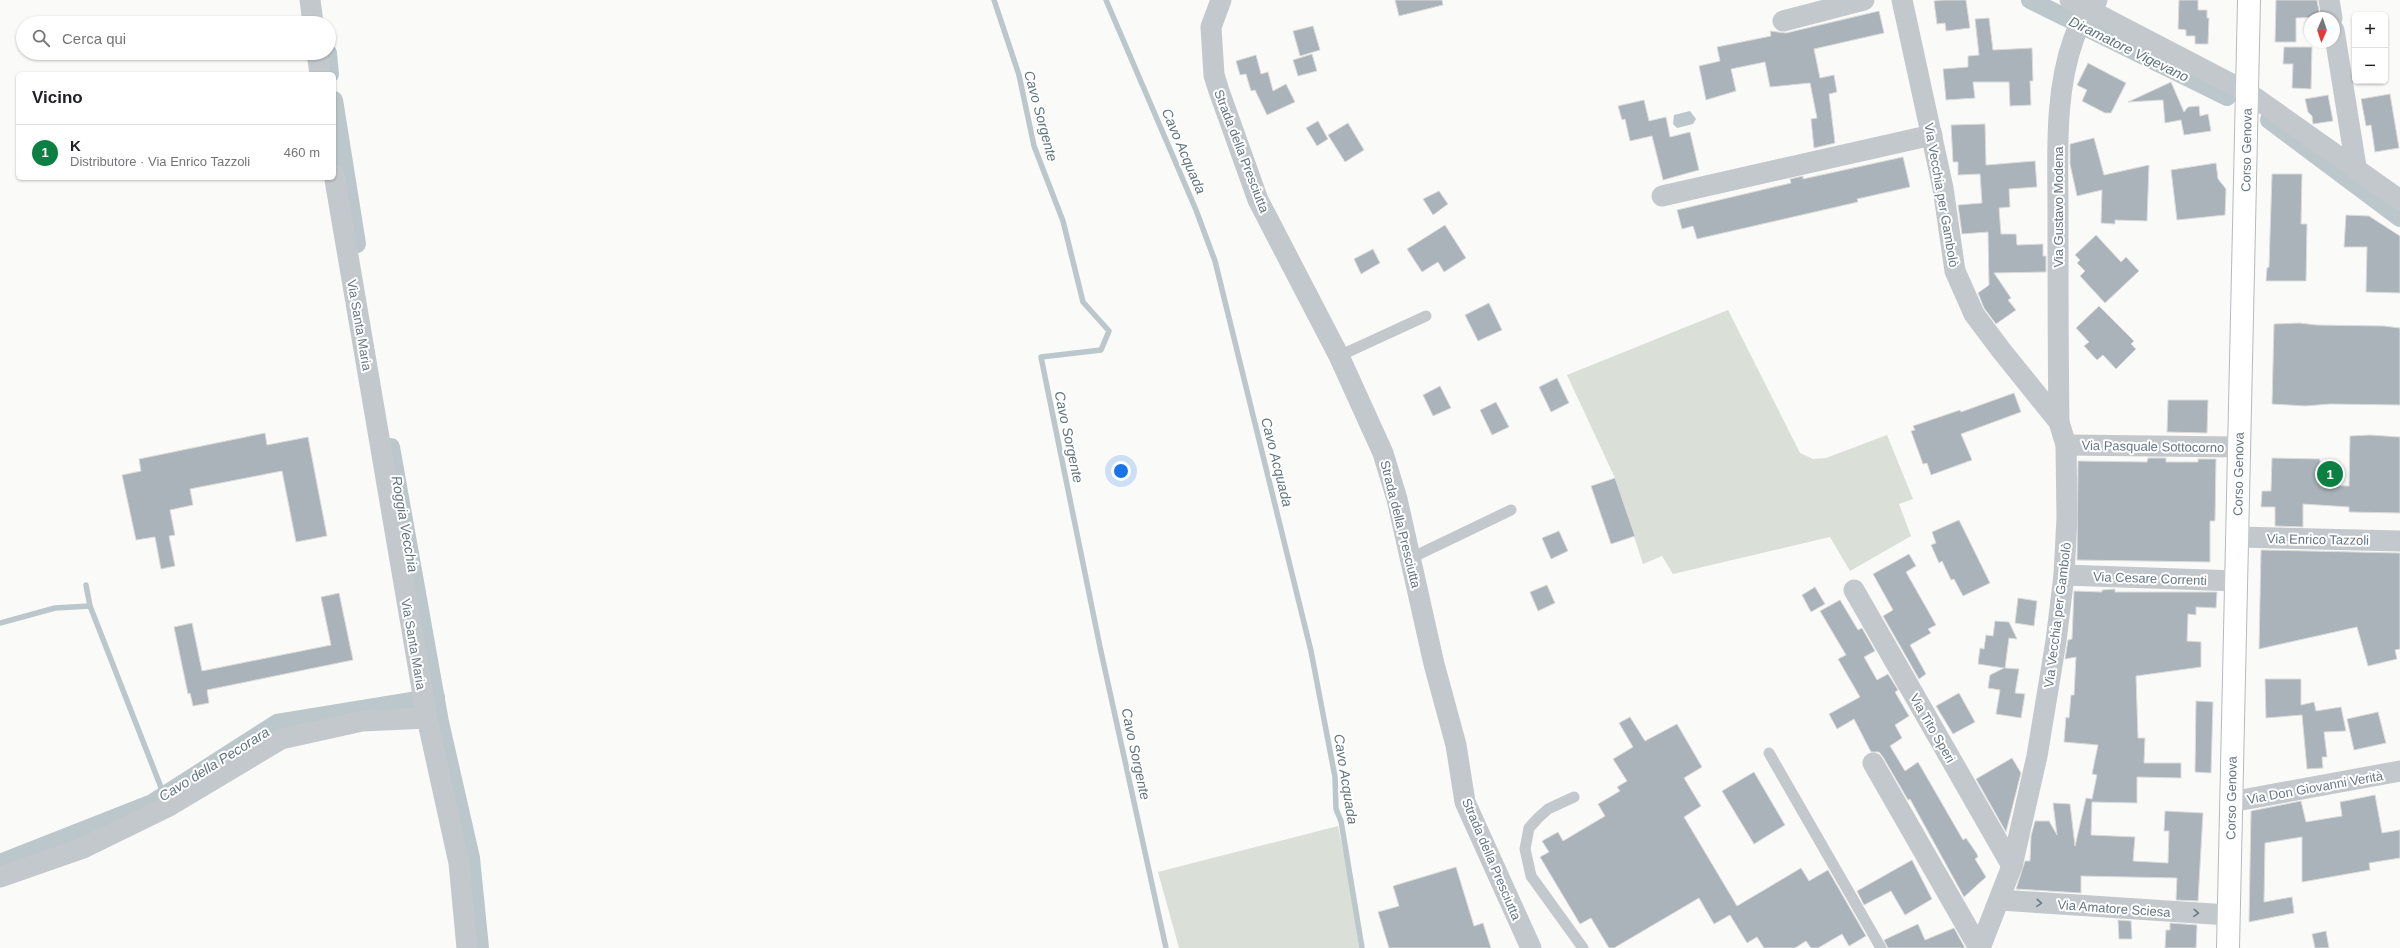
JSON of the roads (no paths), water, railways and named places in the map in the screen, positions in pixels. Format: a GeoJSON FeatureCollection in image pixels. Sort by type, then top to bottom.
{"type":"FeatureCollection","features":[{"type":"Feature","properties":{"kind":"main road","name":"Corso Genova"},"geometry":{"type":"LineString","coordinates":[[2228,948],[2249,0]]}},
{"type":"Feature","properties":{"kind":"street"},"geometry":{"type":"LineString","coordinates":[[310,0],[312,16]]}},
{"type":"Feature","properties":{"kind":"street","name":"Strada della Presciutta"},"geometry":{"type":"LineString","coordinates":[[1221,0],[1211,27],[1214,75],[1219,91],[1258,200],[1340,356],[1383,452],[1397,499],[1434,664],[1456,745],[1465,802],[1531,948]]}},
{"type":"Feature","properties":{"kind":"street"},"geometry":{"type":"LineString","coordinates":[[1783,21],[1864,0]]}},
{"type":"Feature","properties":{"kind":"street","name":"Via Vecchia per Gambolò"},"geometry":{"type":"LineString","coordinates":[[1902,0],[1943,188],[1955,271],[1974,314],[2059,422],[2066,445],[2067,518],[2064,575],[2056,641],[2037,756],[2012,866],[1980,948]]}},
{"type":"Feature","properties":{"kind":"street"},"geometry":{"type":"LineString","coordinates":[[2070,0],[2091,9],[2247,92],[2356,167],[2400,200]]}},
{"type":"Feature","properties":{"kind":"street"},"geometry":{"type":"LineString","coordinates":[[2329,0],[2331,12]]}},
{"type":"Feature","properties":{"kind":"street","name":"Via Gustavo Modena"},"geometry":{"type":"LineString","coordinates":[[2059,422],[2058,138],[2062,89],[2074,38],[2091,9]]}},
{"type":"Feature","properties":{"kind":"street"},"geometry":{"type":"LineString","coordinates":[[2337,48],[2356,167]]}},
{"type":"Feature","properties":{"kind":"street"},"geometry":{"type":"LineString","coordinates":[[318,60],[320,72]]}},
{"type":"Feature","properties":{"kind":"street"},"geometry":{"type":"LineString","coordinates":[[1662,196],[1932,135]]}},
{"type":"Feature","properties":{"kind":"street","name":"Via Santa Maria"},"geometry":{"type":"LineString","coordinates":[[335,180],[425,705],[459,863],[467,948]]}},
{"type":"Feature","properties":{"kind":"street","name":"Via Pasquale Sottocorno"},"geometry":{"type":"LineString","coordinates":[[2066,445],[2239,447]]}},
{"type":"Feature","properties":{"kind":"street","name":"Via Enrico Tazzoli"},"geometry":{"type":"LineString","coordinates":[[2237,537],[2400,541]]}},
{"type":"Feature","properties":{"kind":"street","name":"Via Cesare Correnti"},"geometry":{"type":"LineString","coordinates":[[2064,575],[2236,581]]}},
{"type":"Feature","properties":{"kind":"street","name":"Via Tito Speri"},"geometry":{"type":"LineString","coordinates":[[1854,590],[2012,866]]}},
{"type":"Feature","properties":{"kind":"street"},"geometry":{"type":"LineString","coordinates":[[0,877],[83,848],[169,806],[281,739],[425,705]]}},
{"type":"Feature","properties":{"kind":"street","name":"Via Vecchia per Gambolò"},"geometry":{"type":"LineString","coordinates":[[1874,763],[1980,948]]}},
{"type":"Feature","properties":{"kind":"street","name":"Via Don Giovanni Verità"},"geometry":{"type":"LineString","coordinates":[[2231,802],[2400,771]]}},
{"type":"Feature","properties":{"kind":"street","name":"Via Amatore Sciesa"},"geometry":{"type":"LineString","coordinates":[[2000,900],[2228,915]]}},
{"type":"Feature","properties":{"kind":"lane"},"geometry":{"type":"LineString","coordinates":[[1340,356],[1426,316]]}},
{"type":"Feature","properties":{"kind":"lane"},"geometry":{"type":"LineString","coordinates":[[1411,558],[1511,510]]}},
{"type":"Feature","properties":{"kind":"lane"},"geometry":{"type":"LineString","coordinates":[[1769,753],[1882,948]]}},
{"type":"Feature","properties":{"kind":"lane"},"geometry":{"type":"LineString","coordinates":[[1574,797],[1548,809],[1538,818],[1529,828],[1525,849],[1531,876],[1583,948]]}},
{"type":"Feature","properties":{"kind":"waterway","name":"Cavo Sorgente"},"geometry":{"type":"LineString","coordinates":[[994,0],[1019,75],[1034,146],[1063,221],[1083,302],[1109,331],[1101,350],[1041,357],[1100,647],[1166,948]]}},
{"type":"Feature","properties":{"kind":"waterway","name":"Cavo Acquada"},"geometry":{"type":"LineString","coordinates":[[1106,0],[1196,210],[1215,261],[1311,651],[1335,777],[1336,809],[1341,821],[1362,948]]}},
{"type":"Feature","properties":{"kind":"waterway","name":"Diramatore Vigevano"},"geometry":{"type":"LineString","coordinates":[[2030,0],[2227,97]]}},
{"type":"Feature","properties":{"kind":"waterway","name":"Roggia Vecchia"},"geometry":{"type":"LineString","coordinates":[[329,60],[330,72]]}},
{"type":"Feature","properties":{"kind":"waterway","name":"Roggia Vecchia"},"geometry":{"type":"LineString","coordinates":[[336,113],[357,244]]}},
{"type":"Feature","properties":{"kind":"waterway","name":"Diramatore Vigevano"},"geometry":{"type":"LineString","coordinates":[[2269,120],[2400,218]]}},
{"type":"Feature","properties":{"kind":"waterway","name":"Roggia Vecchia"},"geometry":{"type":"LineString","coordinates":[[391,447],[440,722],[471,858],[480,948]]}},
{"type":"Feature","properties":{"kind":"waterway"},"geometry":{"type":"LineString","coordinates":[[86,585],[90,606],[164,795]]}},
{"type":"Feature","properties":{"kind":"waterway"},"geometry":{"type":"LineString","coordinates":[[0,623],[55,608],[90,606]]}},
{"type":"Feature","properties":{"kind":"waterway","name":"Cavo della Pecorara"},"geometry":{"type":"LineString","coordinates":[[0,863],[152,803],[277,723],[436,697]]}},
{"type":"Feature","properties":{"kind":"place","name":"K"},"geometry":{"type":"Point","coordinates":[2330,474]}}]}
